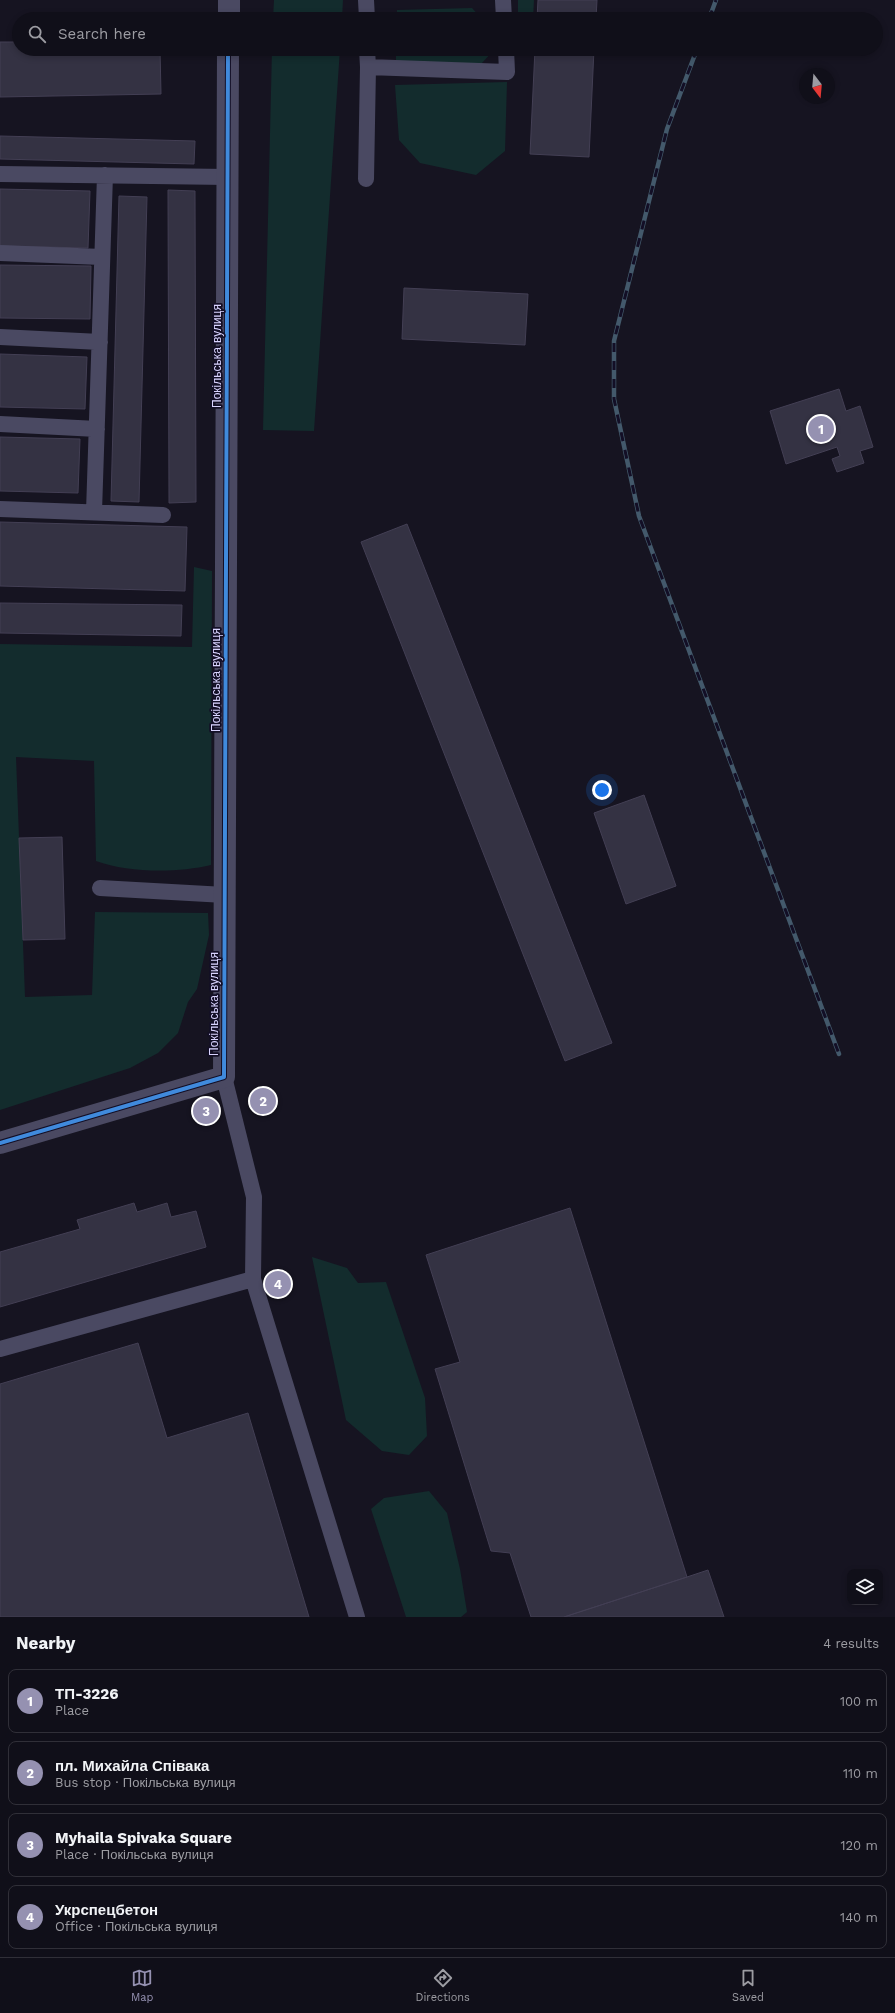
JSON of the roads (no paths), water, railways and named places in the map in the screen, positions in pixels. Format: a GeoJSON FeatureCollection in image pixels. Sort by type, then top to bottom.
{"type":"FeatureCollection","features":[{"type":"Feature","properties":{"kind":"street"},"geometry":{"type":"LineString","coordinates":[[228,12],[229,0]]}},
{"type":"Feature","properties":{"kind":"street","name":"Покільська вулиця"},"geometry":{"type":"LineString","coordinates":[[224,1077],[228,56]]}},
{"type":"Feature","properties":{"kind":"street"},"geometry":{"type":"LineString","coordinates":[[0,1143],[224,1077]]}},
{"type":"Feature","properties":{"kind":"lane"},"geometry":{"type":"LineString","coordinates":[[366,0],[367,12]]}},
{"type":"Feature","properties":{"kind":"lane"},"geometry":{"type":"LineString","coordinates":[[503,0],[504,12]]}},
{"type":"Feature","properties":{"kind":"lane"},"geometry":{"type":"LineString","coordinates":[[366,179],[367,56]]}},
{"type":"Feature","properties":{"kind":"lane"},"geometry":{"type":"LineString","coordinates":[[368,67],[507,72],[506,56]]}},
{"type":"Feature","properties":{"kind":"lane"},"geometry":{"type":"LineString","coordinates":[[0,174],[228,177]]}},
{"type":"Feature","properties":{"kind":"lane"},"geometry":{"type":"LineString","coordinates":[[94,512],[105,175]]}},
{"type":"Feature","properties":{"kind":"lane"},"geometry":{"type":"LineString","coordinates":[[0,253],[102,257]]}},
{"type":"Feature","properties":{"kind":"lane"},"geometry":{"type":"LineString","coordinates":[[0,337],[100,342]]}},
{"type":"Feature","properties":{"kind":"lane"},"geometry":{"type":"LineString","coordinates":[[0,424],[97,429]]}},
{"type":"Feature","properties":{"kind":"lane"},"geometry":{"type":"LineString","coordinates":[[0,510],[163,515]]}},
{"type":"Feature","properties":{"kind":"lane"},"geometry":{"type":"LineString","coordinates":[[100,888],[225,895]]}},
{"type":"Feature","properties":{"kind":"lane"},"geometry":{"type":"LineString","coordinates":[[224,1077],[254,1197],[253,1279],[357,1617]]}},
{"type":"Feature","properties":{"kind":"lane"},"geometry":{"type":"LineString","coordinates":[[0,1349],[253,1279]]}},
{"type":"Feature","properties":{"kind":"railway"},"geometry":{"type":"LineString","coordinates":[[712,12],[716,0]]}},
{"type":"Feature","properties":{"kind":"railway"},"geometry":{"type":"LineString","coordinates":[[694,56],[667,129],[614,341],[614,399],[639,516],[839,1054]]}},
{"type":"Feature","properties":{"kind":"place","name":"ТП-3226"},"geometry":{"type":"Point","coordinates":[821,429]}},
{"type":"Feature","properties":{"kind":"place","name":"пл. Михайла Співака"},"geometry":{"type":"Point","coordinates":[263,1101]}},
{"type":"Feature","properties":{"kind":"place","name":"Myhaila Spivaka Square"},"geometry":{"type":"Point","coordinates":[206,1111]}},
{"type":"Feature","properties":{"kind":"place","name":"Укрспецбетон"},"geometry":{"type":"Point","coordinates":[278,1284]}}]}
